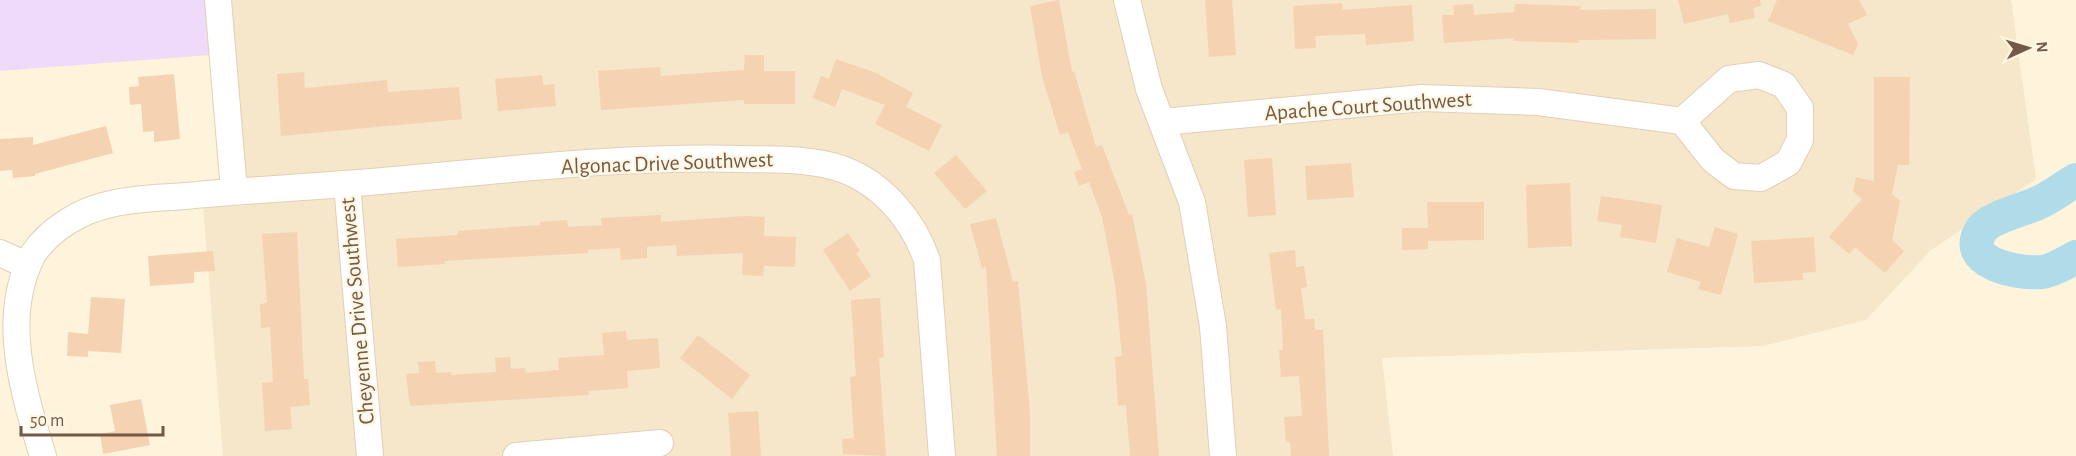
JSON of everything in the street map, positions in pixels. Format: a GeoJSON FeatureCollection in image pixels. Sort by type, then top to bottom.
{"type":"FeatureCollection","features":[{"type":"Feature","properties":{"kind":"street"},"geometry":{"type":"LineString","coordinates":[[218,0],[234,191]]}},
{"type":"Feature","properties":{"kind":"street"},"geometry":{"type":"LineString","coordinates":[[1127,0],[1149,89],[1192,202],[1213,326],[1223,456]]}},
{"type":"Feature","properties":{"kind":"street"},"geometry":{"type":"LineString","coordinates":[[1758,75],[1784,85],[1800,108],[1800,140],[1788,163],[1761,178],[1734,176],[1713,160],[1682,121],[1729,79],[1758,75]]}},
{"type":"Feature","properties":{"kind":"street","name":"Apache Court Southwest"},"geometry":{"type":"LineString","coordinates":[[1162,122],[1422,98],[1538,102],[1682,121]]}},
{"type":"Feature","properties":{"kind":"street","name":"Algonac Drive Southwest"},"geometry":{"type":"LineString","coordinates":[[346,184],[592,163],[695,158],[812,162],[854,174],[877,188],[897,208],[916,235],[927,260],[942,456]]}},
{"type":"Feature","properties":{"kind":"street","name":"Cheyenne Drive Southwest"},"geometry":{"type":"LineString","coordinates":[[26,265],[33,253],[67,222],[97,208],[133,201],[234,191],[346,184],[370,456]]}},
{"type":"Feature","properties":{"kind":"street"},"geometry":{"type":"LineString","coordinates":[[0,253],[26,265],[12,307],[10,336],[16,368],[43,456]]}},
{"type":"Feature","properties":{"kind":"street"},"geometry":{"type":"LineString","coordinates":[[516,456],[660,443]]}},
{"type":"Feature","properties":{"kind":"shaded area"},"geometry":{"type":"Polygon","coordinates":[[[0,0],[205,0],[210,55],[0,71],[0,0]]]}},
{"type":"Feature","properties":{"kind":"shaded area"},"geometry":{"type":"Polygon","coordinates":[[[228,0],[2011,0],[2036,179],[1930,251],[1866,320],[1763,346],[1382,358],[1393,456],[223,456],[203,206],[247,206],[228,0]]]}},
{"type":"Feature","properties":{"kind":"building"},"geometry":{"type":"Polygon","coordinates":[[[1059,0],[1072,72],[1074,71],[1096,147],[1102,145],[1129,215],[1132,214],[1146,284],[1159,456],[1130,456],[1126,405],[1118,406],[1115,357],[1122,356],[1115,284],[1102,217],[1089,182],[1079,186],[1074,172],[1082,169],[1068,132],[1060,135],[1042,76],[1030,6],[1059,0]]]}},
{"type":"Feature","properties":{"kind":"building"},"geometry":{"type":"Polygon","coordinates":[[[1205,0],[1232,0],[1236,55],[1209,57],[1205,0]]]}},
{"type":"Feature","properties":{"kind":"building"},"geometry":{"type":"Polygon","coordinates":[[[1678,0],[1760,0],[1761,6],[1753,8],[1755,18],[1730,23],[1728,14],[1684,24],[1678,0]]]}},
{"type":"Feature","properties":{"kind":"building"},"geometry":{"type":"Polygon","coordinates":[[[1777,0],[1859,0],[1867,15],[1848,24],[1858,44],[1853,55],[1768,21],[1777,0]]]}},
{"type":"Feature","properties":{"kind":"building"},"geometry":{"type":"Polygon","coordinates":[[[1342,3],[1343,10],[1412,5],[1414,41],[1366,45],[1365,34],[1315,36],[1316,48],[1295,49],[1293,6],[1342,3]]]}},
{"type":"Feature","properties":{"kind":"building"},"geometry":{"type":"Polygon","coordinates":[[[1473,4],[1474,15],[1514,12],[1515,4],[1581,6],[1580,10],[1656,9],[1656,39],[1579,40],[1579,43],[1513,41],[1514,38],[1444,43],[1442,15],[1454,15],[1453,5],[1473,4]]]}},
{"type":"Feature","properties":{"kind":"building"},"geometry":{"type":"Polygon","coordinates":[[[745,55],[764,55],[764,71],[795,71],[795,104],[744,104],[744,100],[601,110],[598,71],[660,67],[661,76],[744,70],[745,55]]]}},
{"type":"Feature","properties":{"kind":"building"},"geometry":{"type":"Polygon","coordinates":[[[836,59],[876,73],[913,93],[906,107],[942,125],[929,151],[875,124],[885,105],[842,89],[835,107],[813,98],[821,76],[829,79],[836,59]]]}},
{"type":"Feature","properties":{"kind":"building"},"geometry":{"type":"Polygon","coordinates":[[[304,72],[305,88],[387,80],[388,92],[459,87],[462,119],[281,136],[277,74],[304,72]]]}},
{"type":"Feature","properties":{"kind":"building"},"geometry":{"type":"Polygon","coordinates":[[[174,74],[180,139],[154,142],[154,131],[143,132],[141,104],[130,105],[129,87],[139,86],[138,77],[174,74]]]}},
{"type":"Feature","properties":{"kind":"building"},"geometry":{"type":"Polygon","coordinates":[[[542,75],[543,85],[554,84],[556,106],[498,111],[495,79],[542,75]]]}},
{"type":"Feature","properties":{"kind":"building"},"geometry":{"type":"Polygon","coordinates":[[[1874,77],[1910,77],[1909,165],[1898,165],[1892,194],[1900,201],[1892,240],[1904,251],[1885,273],[1855,247],[1849,254],[1829,237],[1862,199],[1853,191],[1856,177],[1874,181],[1874,77]]]}},
{"type":"Feature","properties":{"kind":"building"},"geometry":{"type":"Polygon","coordinates":[[[106,126],[113,153],[35,174],[35,176],[13,178],[12,170],[0,171],[0,139],[33,137],[33,145],[106,126]]]}},
{"type":"Feature","properties":{"kind":"building"},"geometry":{"type":"Polygon","coordinates":[[[956,155],[987,191],[965,209],[934,173],[956,155]]]}},
{"type":"Feature","properties":{"kind":"building"},"geometry":{"type":"Polygon","coordinates":[[[1272,158],[1276,215],[1248,217],[1244,160],[1272,158]]]}},
{"type":"Feature","properties":{"kind":"building"},"geometry":{"type":"Polygon","coordinates":[[[1351,163],[1354,197],[1307,200],[1305,166],[1351,163]]]}},
{"type":"Feature","properties":{"kind":"building"},"geometry":{"type":"Polygon","coordinates":[[[1570,183],[1572,246],[1528,248],[1526,185],[1570,183]]]}},
{"type":"Feature","properties":{"kind":"building"},"geometry":{"type":"Polygon","coordinates":[[[1601,196],[1662,205],[1656,243],[1620,237],[1622,225],[1597,221],[1601,196]]]}},
{"type":"Feature","properties":{"kind":"building"},"geometry":{"type":"Polygon","coordinates":[[[1427,202],[1484,202],[1484,240],[1428,241],[1428,249],[1402,250],[1402,228],[1428,228],[1427,202]]]}},
{"type":"Feature","properties":{"kind":"building"},"geometry":{"type":"Polygon","coordinates":[[[661,215],[661,222],[744,216],[765,217],[764,236],[796,237],[795,267],[764,266],[763,276],[742,275],[743,253],[677,256],[676,245],[647,247],[647,258],[621,260],[620,248],[588,250],[588,253],[444,261],[445,264],[398,267],[396,239],[458,235],[458,231],[540,225],[540,222],[567,220],[568,227],[602,225],[601,218],[661,215]]]}},
{"type":"Feature","properties":{"kind":"building"},"geometry":{"type":"Polygon","coordinates":[[[996,218],[1013,282],[1018,281],[1030,412],[1030,456],[997,456],[986,267],[982,268],[970,224],[996,218]]]}},
{"type":"Feature","properties":{"kind":"building"},"geometry":{"type":"Polygon","coordinates":[[[1715,227],[1738,234],[1721,295],[1698,289],[1701,282],[1667,272],[1677,238],[1709,247],[1715,227]]]}},
{"type":"Feature","properties":{"kind":"building"},"geometry":{"type":"Polygon","coordinates":[[[297,232],[304,379],[308,379],[310,405],[290,407],[292,429],[265,431],[262,383],[273,382],[270,327],[261,328],[260,304],[267,303],[262,234],[297,232]]]}},
{"type":"Feature","properties":{"kind":"building"},"geometry":{"type":"Polygon","coordinates":[[[848,233],[860,251],[856,253],[871,276],[850,291],[823,250],[848,233]]]}},
{"type":"Feature","properties":{"kind":"building"},"geometry":{"type":"Polygon","coordinates":[[[1814,237],[1816,272],[1802,273],[1803,280],[1754,283],[1751,241],[1814,237]]]}},
{"type":"Feature","properties":{"kind":"building"},"geometry":{"type":"Polygon","coordinates":[[[1295,250],[1296,267],[1304,266],[1307,287],[1301,288],[1305,319],[1314,319],[1315,330],[1323,330],[1329,456],[1291,456],[1290,442],[1286,442],[1284,417],[1302,416],[1299,376],[1281,377],[1279,350],[1283,350],[1281,309],[1276,310],[1269,253],[1295,250]]]}},
{"type":"Feature","properties":{"kind":"building"},"geometry":{"type":"Polygon","coordinates":[[[213,251],[215,271],[194,272],[194,283],[150,286],[148,256],[213,251]]]}},
{"type":"Feature","properties":{"kind":"building"},"geometry":{"type":"Polygon","coordinates":[[[91,297],[125,299],[121,353],[88,351],[88,357],[67,356],[68,332],[88,334],[91,297]]]}},
{"type":"Feature","properties":{"kind":"building"},"geometry":{"type":"Polygon","coordinates":[[[880,298],[884,357],[879,358],[886,456],[843,454],[842,439],[854,438],[850,377],[856,376],[851,300],[880,298]]]}},
{"type":"Feature","properties":{"kind":"building"},"geometry":{"type":"Polygon","coordinates":[[[626,331],[627,340],[658,338],[660,368],[627,371],[628,388],[588,391],[589,395],[410,406],[406,374],[419,373],[418,362],[435,361],[436,373],[451,372],[451,375],[496,372],[495,358],[510,357],[511,369],[525,368],[526,373],[559,370],[558,358],[604,355],[602,333],[626,331]]]}},
{"type":"Feature","properties":{"kind":"building"},"geometry":{"type":"Polygon","coordinates":[[[698,335],[750,375],[732,399],[680,358],[698,335]]]}},
{"type":"Feature","properties":{"kind":"building"},"geometry":{"type":"Polygon","coordinates":[[[141,399],[150,445],[103,454],[100,434],[115,431],[110,405],[141,399]]]}},
{"type":"Feature","properties":{"kind":"building"},"geometry":{"type":"Polygon","coordinates":[[[758,411],[761,456],[731,456],[728,413],[758,411]]]}},
{"type":"Feature","properties":{"kind":"waterway"},"geometry":{"type":"LineString","coordinates":[[2076,180],[2040,202],[1993,221],[1982,229],[1977,241],[1978,251],[1985,259],[2007,269],[2042,272],[2076,257]]}}]}
